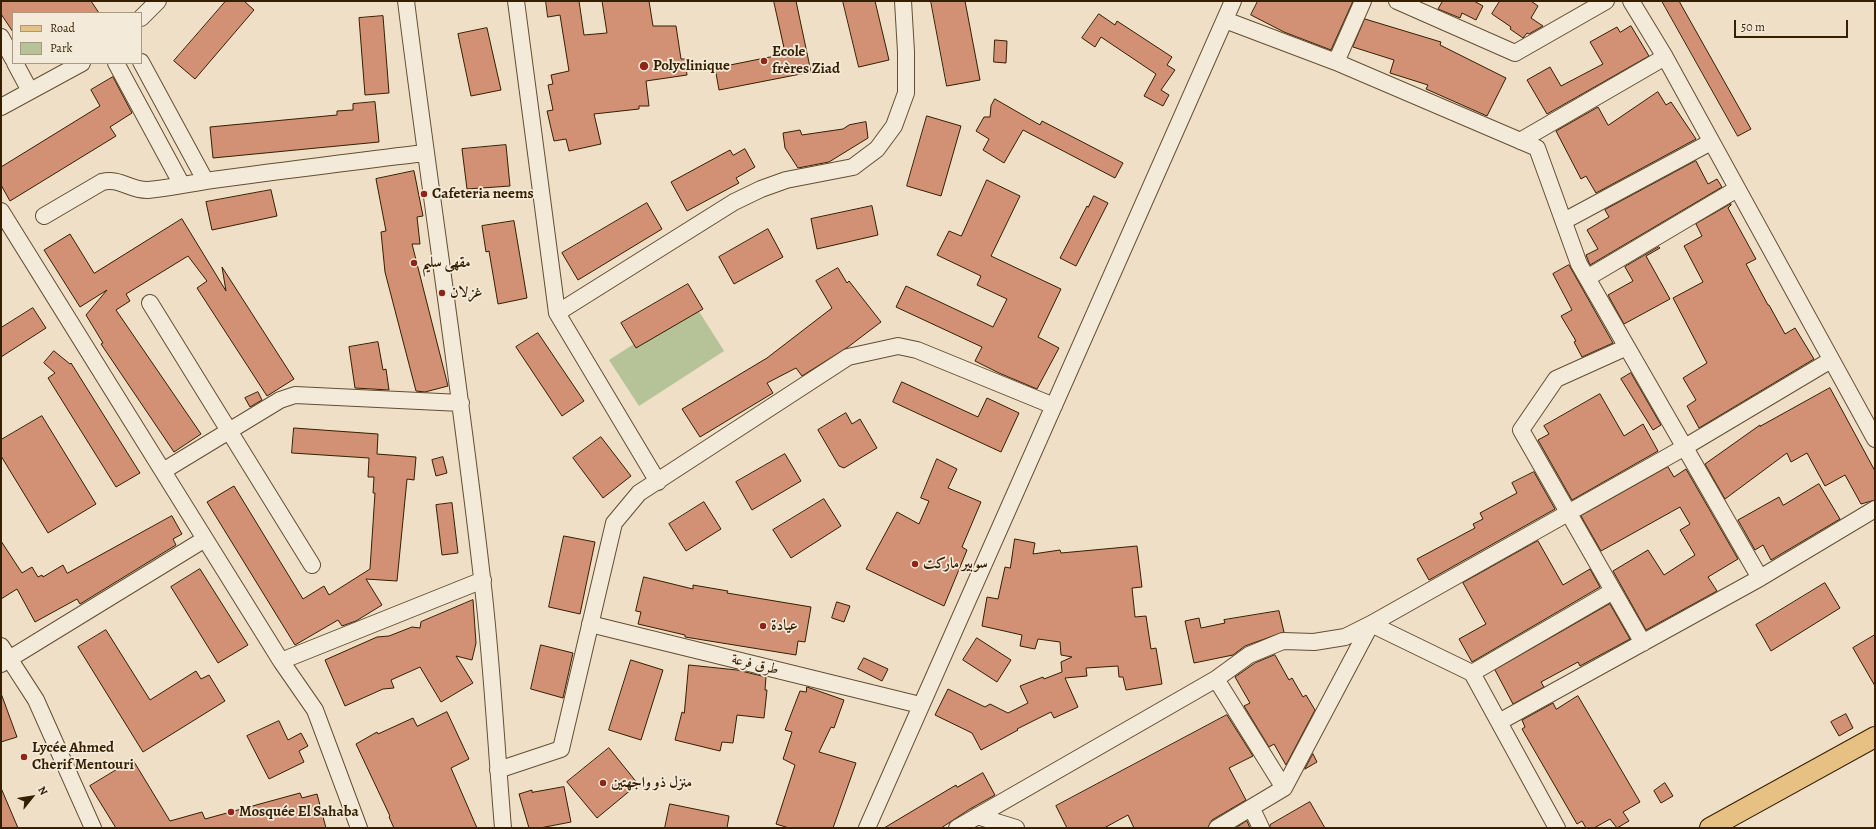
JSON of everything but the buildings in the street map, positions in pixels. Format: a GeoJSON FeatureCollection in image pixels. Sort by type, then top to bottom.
{"type":"FeatureCollection","features":[{"type":"Feature","properties":{"kind":"main road"},"geometry":{"type":"LineString","coordinates":[[1710,828],[1875,737]]}},
{"type":"Feature","properties":{"kind":"street"},"geometry":{"type":"LineString","coordinates":[[142,17],[158,1]]}},
{"type":"Feature","properties":{"kind":"street"},"geometry":{"type":"LineString","coordinates":[[406,1],[425,153],[461,403],[483,580],[503,828]]}},
{"type":"Feature","properties":{"kind":"street"},"geometry":{"type":"LineString","coordinates":[[516,1],[557,313],[658,482]]}},
{"type":"Feature","properties":{"kind":"street"},"geometry":{"type":"LineString","coordinates":[[557,313],[734,202],[761,189],[786,180],[853,167],[877,149],[894,126],[906,94],[906,52],[903,1]]}},
{"type":"Feature","properties":{"kind":"street"},"geometry":{"type":"LineString","coordinates":[[867,828],[1233,1]]}},
{"type":"Feature","properties":{"kind":"street"},"geometry":{"type":"LineString","coordinates":[[1336,62],[1363,1]]}},
{"type":"Feature","properties":{"kind":"street"},"geometry":{"type":"LineString","coordinates":[[1397,1],[1515,53],[1606,1]]}},
{"type":"Feature","properties":{"kind":"street"},"geometry":{"type":"LineString","coordinates":[[1632,1],[1665,57],[1875,439]]}},
{"type":"Feature","properties":{"kind":"street"},"geometry":{"type":"LineString","coordinates":[[1225,20],[1336,62],[1537,148],[1579,264],[1760,578]]}},
{"type":"Feature","properties":{"kind":"street"},"geometry":{"type":"LineString","coordinates":[[1,37],[12,57]]}},
{"type":"Feature","properties":{"kind":"street"},"geometry":{"type":"LineString","coordinates":[[1520,141],[1665,57]]}},
{"type":"Feature","properties":{"kind":"street"},"geometry":{"type":"LineString","coordinates":[[16,64],[30,91]]}},
{"type":"Feature","properties":{"kind":"street"},"geometry":{"type":"LineString","coordinates":[[1,107],[80,64]]}},
{"type":"Feature","properties":{"kind":"street"},"geometry":{"type":"LineString","coordinates":[[117,64],[182,185]]}},
{"type":"Feature","properties":{"kind":"street"},"geometry":{"type":"LineString","coordinates":[[142,64],[205,180]]}},
{"type":"Feature","properties":{"kind":"street"},"geometry":{"type":"LineString","coordinates":[[1564,221],[1711,142]]}},
{"type":"Feature","properties":{"kind":"street"},"geometry":{"type":"LineString","coordinates":[[44,216],[107,180],[118,181],[141,190],[182,185],[205,180],[425,153]]}},
{"type":"Feature","properties":{"kind":"street"},"geometry":{"type":"LineString","coordinates":[[1587,278],[1737,189]]}},
{"type":"Feature","properties":{"kind":"street"},"geometry":{"type":"LineString","coordinates":[[1,211],[281,661],[315,710],[359,828]]}},
{"type":"Feature","properties":{"kind":"street"},"geometry":{"type":"LineString","coordinates":[[150,303],[312,565]]}},
{"type":"Feature","properties":{"kind":"street"},"geometry":{"type":"LineString","coordinates":[[498,770],[562,748],[614,523],[639,493],[658,482],[785,396],[848,357],[898,346],[917,350],[1054,406]]}},
{"type":"Feature","properties":{"kind":"street"},"geometry":{"type":"LineString","coordinates":[[1627,347],[1556,379],[1521,430],[1643,643]]}},
{"type":"Feature","properties":{"kind":"street"},"geometry":{"type":"LineString","coordinates":[[957,828],[1216,679],[1249,655],[1283,641],[1314,642],[1345,637],[1371,624],[1685,447],[1832,360]]}},
{"type":"Feature","properties":{"kind":"street"},"geometry":{"type":"LineString","coordinates":[[163,471],[280,400],[294,395],[461,403]]}},
{"type":"Feature","properties":{"kind":"street"},"geometry":{"type":"LineString","coordinates":[[1499,722],[1760,578],[1875,509]]}},
{"type":"Feature","properties":{"kind":"street"},"geometry":{"type":"LineString","coordinates":[[6,661],[205,539]]}},
{"type":"Feature","properties":{"kind":"street"},"geometry":{"type":"LineString","coordinates":[[281,661],[483,580]]}},
{"type":"Feature","properties":{"kind":"street"},"geometry":{"type":"LineString","coordinates":[[1472,673],[1613,591]]}},
{"type":"Feature","properties":{"kind":"street","name":"طرق فرعة"},"geometry":{"type":"LineString","coordinates":[[590,624],[920,706]]}},
{"type":"Feature","properties":{"kind":"street"},"geometry":{"type":"LineString","coordinates":[[1371,624],[1472,673],[1557,828]]}},
{"type":"Feature","properties":{"kind":"street"},"geometry":{"type":"LineString","coordinates":[[1217,828],[1252,809],[1284,788],[1371,624]]}},
{"type":"Feature","properties":{"kind":"street"},"geometry":{"type":"LineString","coordinates":[[1,646],[6,661],[36,700],[93,828]]}},
{"type":"Feature","properties":{"kind":"street"},"geometry":{"type":"LineString","coordinates":[[1216,679],[1284,788]]}},
{"type":"Feature","properties":{"kind":"street"},"geometry":{"type":"LineString","coordinates":[[1252,809],[1261,828]]}},
{"type":"Feature","properties":{"kind":"street"},"geometry":{"type":"LineString","coordinates":[[977,816],[1016,828]]}},
{"type":"Feature","properties":{"kind":"green space"},"geometry":{"type":"Polygon","coordinates":[[[695,305],[724,351],[639,406],[609,360],[695,305]]]}},
{"type":"Feature","properties":{"kind":"place","name":"Ecole frères Ziad"},"geometry":{"type":"Point","coordinates":[764,61]}},
{"type":"Feature","properties":{"kind":"place","name":"Polyclinique"},"geometry":{"type":"Point","coordinates":[644,66]}},
{"type":"Feature","properties":{"kind":"place","name":"Cafeteria neems"},"geometry":{"type":"Point","coordinates":[424,194]}},
{"type":"Feature","properties":{"kind":"place","name":"مقهى سليم"},"geometry":{"type":"Point","coordinates":[414,263]}},
{"type":"Feature","properties":{"kind":"place","name":"غزلان"},"geometry":{"type":"Point","coordinates":[442,293]}},
{"type":"Feature","properties":{"kind":"place","name":"سوبير ماركت"},"geometry":{"type":"Point","coordinates":[915,564]}},
{"type":"Feature","properties":{"kind":"place","name":"عيادة"},"geometry":{"type":"Point","coordinates":[763,626]}},
{"type":"Feature","properties":{"kind":"place","name":"Lycée Ahmed Cherif Mentouri"},"geometry":{"type":"Point","coordinates":[24,757]}},
{"type":"Feature","properties":{"kind":"place","name":"منزل ذو واجهتين"},"geometry":{"type":"Point","coordinates":[603,783]}},
{"type":"Feature","properties":{"kind":"place","name":"Mosquée El Sahaba"},"geometry":{"type":"Point","coordinates":[231,812]}}]}
